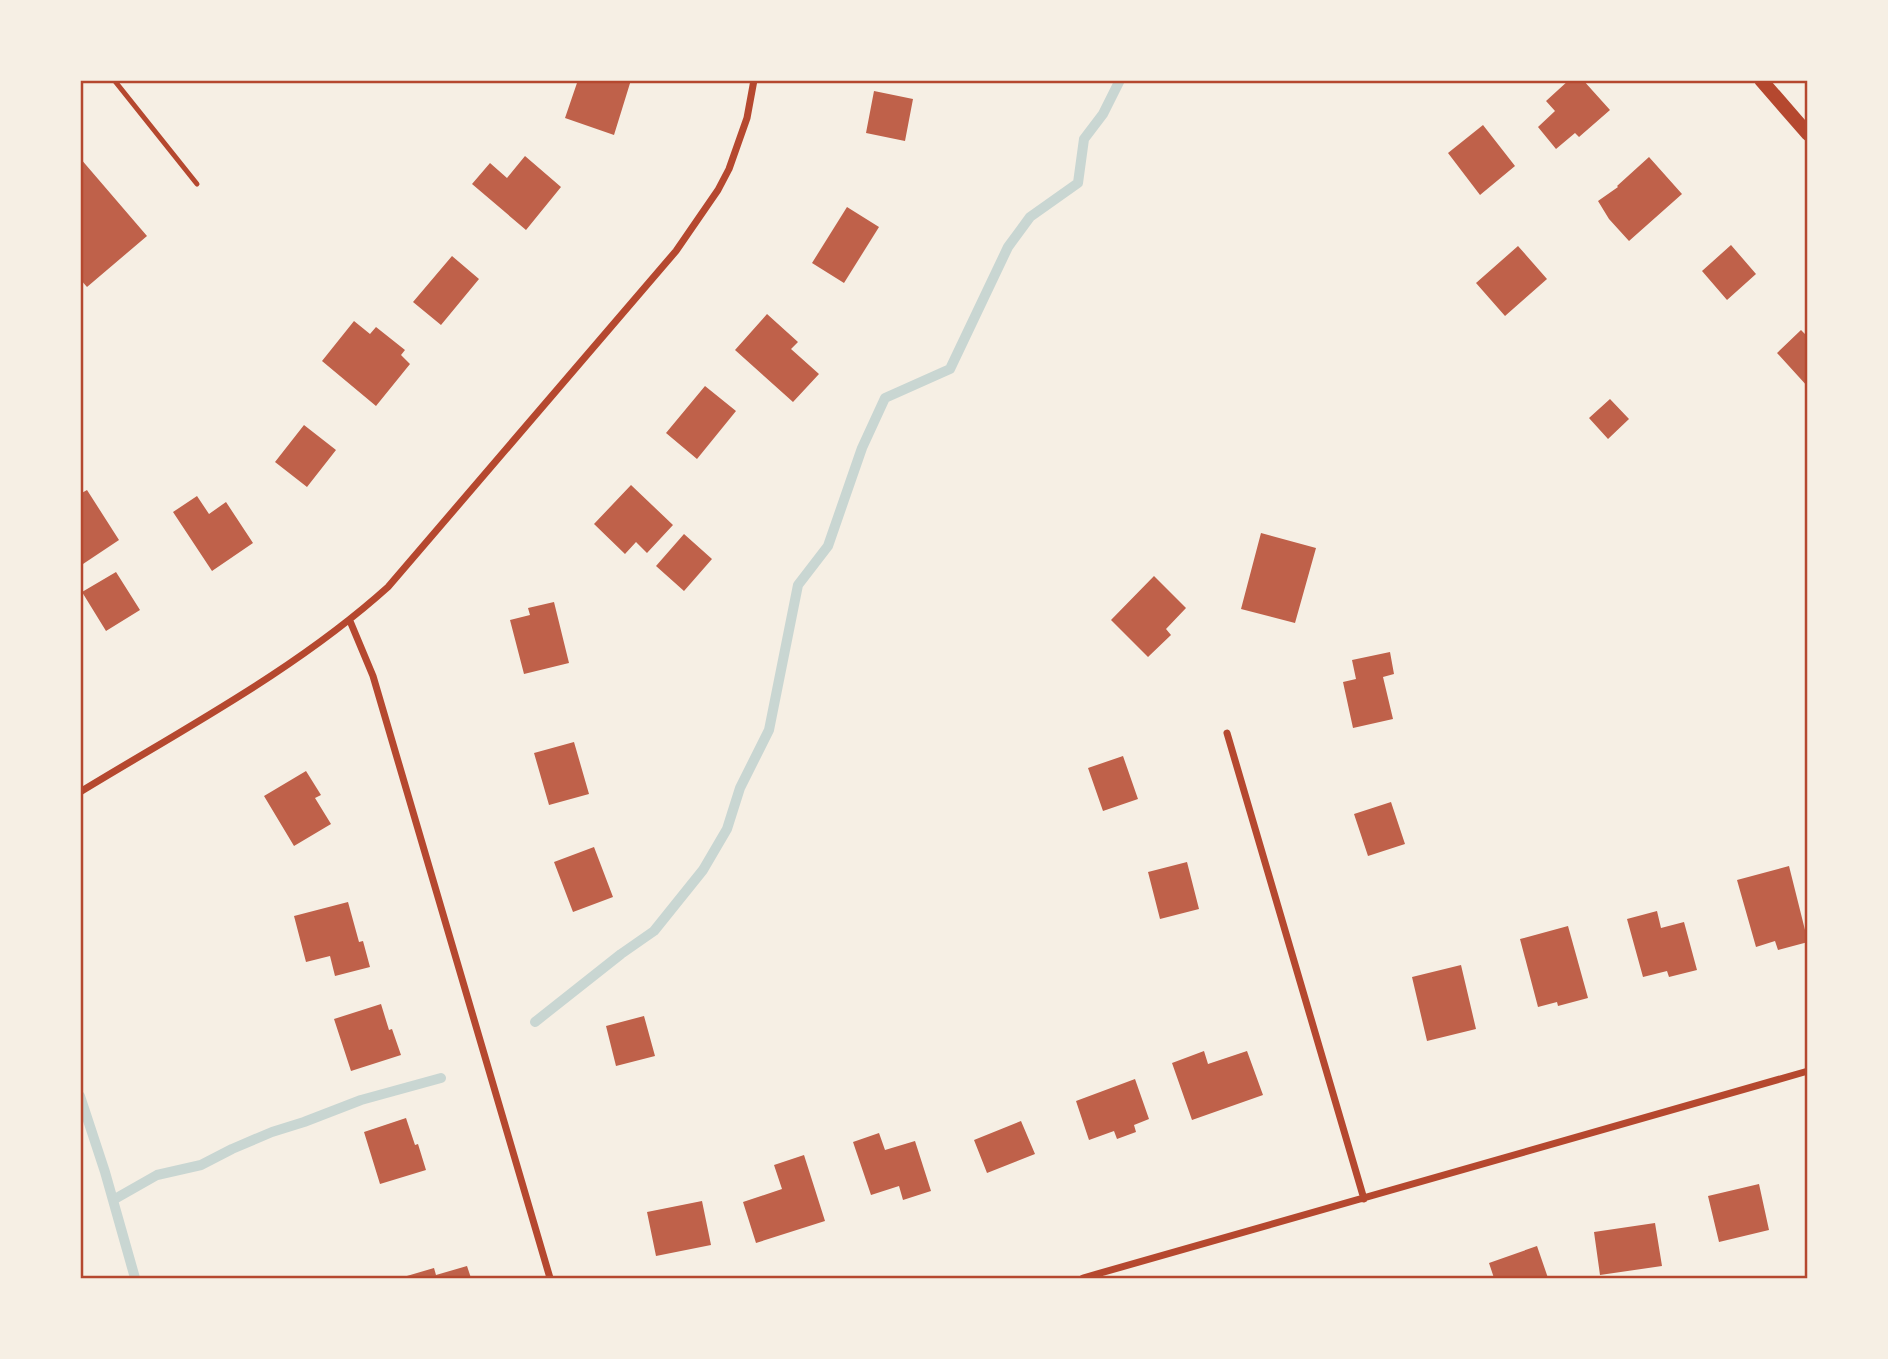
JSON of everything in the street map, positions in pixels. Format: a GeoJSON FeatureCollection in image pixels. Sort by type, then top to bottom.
{"type":"FeatureCollection","features":[{"type":"Feature","properties":{"kind":"main road"},"geometry":{"type":"LineString","coordinates":[[1761,80],[1808,134]]}},
{"type":"Feature","properties":{"kind":"street"},"geometry":{"type":"LineString","coordinates":[[80,792],[301,656],[350,621],[388,587],[676,251],[718,190],[729,169],[747,118],[754,80]]}},
{"type":"Feature","properties":{"kind":"street"},"geometry":{"type":"LineString","coordinates":[[350,621],[373,676],[550,1279]]}},
{"type":"Feature","properties":{"kind":"street"},"geometry":{"type":"LineString","coordinates":[[1227,733],[1364,1199]]}},
{"type":"Feature","properties":{"kind":"street"},"geometry":{"type":"LineString","coordinates":[[1083,1279],[1808,1071]]}},
{"type":"Feature","properties":{"kind":"lane"},"geometry":{"type":"LineString","coordinates":[[114,80],[197,184]]}},
{"type":"Feature","properties":{"kind":"building"},"geometry":{"type":"Polygon","coordinates":[[[578,80],[631,80],[614,135],[565,118],[578,80]]]}},
{"type":"Feature","properties":{"kind":"building"},"geometry":{"type":"Polygon","coordinates":[[[1569,80],[1583,80],[1610,110],[1579,137],[1575,133],[1556,149],[1538,127],[1555,111],[1546,101],[1569,80]]]}},
{"type":"Feature","properties":{"kind":"building"},"geometry":{"type":"Polygon","coordinates":[[[874,91],[913,99],[905,141],[866,133],[874,91]]]}},
{"type":"Feature","properties":{"kind":"building"},"geometry":{"type":"Polygon","coordinates":[[[1483,125],[1515,166],[1480,195],[1448,153],[1483,125]]]}},
{"type":"Feature","properties":{"kind":"building"},"geometry":{"type":"Polygon","coordinates":[[[525,156],[561,187],[526,230],[472,184],[490,163],[507,178],[525,156]]]}},
{"type":"Feature","properties":{"kind":"building"},"geometry":{"type":"Polygon","coordinates":[[[1649,157],[1682,194],[1629,241],[1609,219],[1598,201],[1618,187],[1649,157]]]}},
{"type":"Feature","properties":{"kind":"building"},"geometry":{"type":"Polygon","coordinates":[[[80,158],[147,236],[87,287],[80,279],[80,158]]]}},
{"type":"Feature","properties":{"kind":"building"},"geometry":{"type":"Polygon","coordinates":[[[847,207],[879,227],[844,283],[812,263],[847,207]]]}},
{"type":"Feature","properties":{"kind":"building"},"geometry":{"type":"Polygon","coordinates":[[[1731,245],[1756,274],[1727,300],[1702,271],[1731,245]]]}},
{"type":"Feature","properties":{"kind":"building"},"geometry":{"type":"Polygon","coordinates":[[[1518,246],[1547,279],[1505,316],[1476,283],[1518,246]]]}},
{"type":"Feature","properties":{"kind":"building"},"geometry":{"type":"Polygon","coordinates":[[[452,256],[479,279],[441,325],[413,302],[452,256]]]}},
{"type":"Feature","properties":{"kind":"building"},"geometry":{"type":"Polygon","coordinates":[[[767,314],[798,342],[791,349],[819,374],[793,402],[735,350],[767,314]]]}},
{"type":"Feature","properties":{"kind":"building"},"geometry":{"type":"Polygon","coordinates":[[[354,321],[370,334],[376,327],[405,350],[401,355],[410,364],[376,406],[322,361],[354,321]]]}},
{"type":"Feature","properties":{"kind":"building"},"geometry":{"type":"Polygon","coordinates":[[[1801,330],[1808,337],[1808,387],[1777,353],[1801,330]]]}},
{"type":"Feature","properties":{"kind":"building"},"geometry":{"type":"Polygon","coordinates":[[[705,386],[736,411],[697,459],[666,433],[705,386]]]}},
{"type":"Feature","properties":{"kind":"building"},"geometry":{"type":"Polygon","coordinates":[[[1610,399],[1629,419],[1608,439],[1589,418],[1610,399]]]}},
{"type":"Feature","properties":{"kind":"building"},"geometry":{"type":"Polygon","coordinates":[[[304,425],[336,450],[307,487],[275,462],[304,425]]]}},
{"type":"Feature","properties":{"kind":"building"},"geometry":{"type":"Polygon","coordinates":[[[631,485],[673,525],[647,553],[636,542],[625,554],[594,524],[631,485]]]}},
{"type":"Feature","properties":{"kind":"building"},"geometry":{"type":"Polygon","coordinates":[[[87,490],[119,540],[80,566],[80,494],[87,490]]]}},
{"type":"Feature","properties":{"kind":"building"},"geometry":{"type":"Polygon","coordinates":[[[197,496],[209,514],[226,502],[253,543],[212,571],[173,512],[197,496]]]}},
{"type":"Feature","properties":{"kind":"building"},"geometry":{"type":"Polygon","coordinates":[[[1261,533],[1316,548],[1295,623],[1241,609],[1261,533]]]}},
{"type":"Feature","properties":{"kind":"building"},"geometry":{"type":"Polygon","coordinates":[[[684,534],[712,559],[684,591],[656,566],[684,534]]]}},
{"type":"Feature","properties":{"kind":"building"},"geometry":{"type":"Polygon","coordinates":[[[116,572],[140,610],[106,631],[82,592],[116,572]]]}},
{"type":"Feature","properties":{"kind":"building"},"geometry":{"type":"Polygon","coordinates":[[[1154,576],[1186,608],[1166,629],[1171,635],[1148,657],[1111,620],[1154,576]]]}},
{"type":"Feature","properties":{"kind":"building"},"geometry":{"type":"Polygon","coordinates":[[[554,602],[569,663],[524,674],[510,620],[530,615],[528,608],[554,602]]]}},
{"type":"Feature","properties":{"kind":"building"},"geometry":{"type":"Polygon","coordinates":[[[1390,652],[1394,674],[1383,677],[1393,719],[1353,728],[1343,682],[1356,679],[1352,660],[1390,652]]]}},
{"type":"Feature","properties":{"kind":"building"},"geometry":{"type":"Polygon","coordinates":[[[574,742],[589,794],[549,805],[534,753],[574,742]]]}},
{"type":"Feature","properties":{"kind":"building"},"geometry":{"type":"Polygon","coordinates":[[[1123,756],[1138,799],[1103,811],[1088,768],[1123,756]]]}},
{"type":"Feature","properties":{"kind":"building"},"geometry":{"type":"Polygon","coordinates":[[[306,771],[321,795],[315,798],[331,824],[294,846],[264,796],[306,771]]]}},
{"type":"Feature","properties":{"kind":"building"},"geometry":{"type":"Polygon","coordinates":[[[1391,802],[1405,844],[1368,856],[1354,814],[1391,802]]]}},
{"type":"Feature","properties":{"kind":"building"},"geometry":{"type":"Polygon","coordinates":[[[594,847],[613,897],[573,912],[554,862],[594,847]]]}},
{"type":"Feature","properties":{"kind":"building"},"geometry":{"type":"Polygon","coordinates":[[[1187,862],[1199,909],[1160,919],[1148,872],[1187,862]]]}},
{"type":"Feature","properties":{"kind":"building"},"geometry":{"type":"Polygon","coordinates":[[[1789,866],[1808,942],[1778,950],[1775,941],[1756,947],[1737,880],[1789,866]]]}},
{"type":"Feature","properties":{"kind":"building"},"geometry":{"type":"Polygon","coordinates":[[[348,902],[359,942],[363,941],[370,967],[335,976],[330,956],[306,962],[294,916],[348,902]]]}},
{"type":"Feature","properties":{"kind":"building"},"geometry":{"type":"Polygon","coordinates":[[[1657,911],[1661,928],[1684,922],[1697,970],[1669,977],[1667,971],[1643,977],[1627,919],[1657,911]]]}},
{"type":"Feature","properties":{"kind":"building"},"geometry":{"type":"Polygon","coordinates":[[[1568,926],[1588,998],[1558,1006],[1557,1002],[1538,1007],[1520,939],[1568,926]]]}},
{"type":"Feature","properties":{"kind":"building"},"geometry":{"type":"Polygon","coordinates":[[[1461,965],[1476,1029],[1427,1041],[1412,977],[1461,965]]]}},
{"type":"Feature","properties":{"kind":"building"},"geometry":{"type":"Polygon","coordinates":[[[381,1004],[401,1055],[351,1071],[334,1019],[381,1004]]]}},
{"type":"Feature","properties":{"kind":"building"},"geometry":{"type":"Polygon","coordinates":[[[644,1016],[655,1056],[616,1066],[606,1026],[644,1016]]]}},
{"type":"Feature","properties":{"kind":"building"},"geometry":{"type":"Polygon","coordinates":[[[1204,1051],[1208,1064],[1247,1051],[1263,1095],[1192,1120],[1172,1063],[1204,1051]]]}},
{"type":"Feature","properties":{"kind":"building"},"geometry":{"type":"Polygon","coordinates":[[[1135,1079],[1149,1119],[1134,1125],[1136,1132],[1117,1139],[1114,1131],[1089,1140],[1076,1101],[1135,1079]]]}},
{"type":"Feature","properties":{"kind":"building"},"geometry":{"type":"Polygon","coordinates":[[[406,1118],[426,1170],[380,1184],[364,1132],[406,1118]]]}},
{"type":"Feature","properties":{"kind":"building"},"geometry":{"type":"Polygon","coordinates":[[[1021,1121],[1035,1154],[987,1173],[974,1140],[1021,1121]]]}},
{"type":"Feature","properties":{"kind":"building"},"geometry":{"type":"Polygon","coordinates":[[[879,1133],[885,1150],[915,1141],[931,1191],[903,1200],[899,1186],[871,1195],[853,1142],[879,1133]]]}},
{"type":"Feature","properties":{"kind":"building"},"geometry":{"type":"Polygon","coordinates":[[[804,1155],[825,1221],[756,1243],[743,1202],[782,1189],[774,1165],[804,1155]]]}},
{"type":"Feature","properties":{"kind":"building"},"geometry":{"type":"Polygon","coordinates":[[[1759,1184],[1769,1230],[1719,1242],[1708,1196],[1759,1184]]]}},
{"type":"Feature","properties":{"kind":"building"},"geometry":{"type":"Polygon","coordinates":[[[702,1201],[711,1245],[656,1256],[647,1212],[702,1201]]]}},
{"type":"Feature","properties":{"kind":"building"},"geometry":{"type":"Polygon","coordinates":[[[1655,1223],[1662,1266],[1600,1275],[1594,1232],[1655,1223]]]}},
{"type":"Feature","properties":{"kind":"building"},"geometry":{"type":"Polygon","coordinates":[[[1537,1246],[1548,1278],[1494,1278],[1489,1263],[1537,1246]]]}},
{"type":"Feature","properties":{"kind":"building"},"geometry":{"type":"Polygon","coordinates":[[[467,1266],[471,1278],[400,1278],[434,1268],[436,1275],[467,1266]]]}},
{"type":"Feature","properties":{"kind":"waterway"},"geometry":{"type":"LineString","coordinates":[[535,1022],[654,931],[703,870],[727,829],[740,788],[769,730],[798,585],[828,546],[862,448],[885,398],[950,369],[1008,247],[1030,217],[1078,183],[1084,139],[1103,114],[1120,80]]}},
{"type":"Feature","properties":{"kind":"waterway"},"geometry":{"type":"LineString","coordinates":[[113,1200],[157,1175],[201,1165],[272,1132],[361,1100],[441,1078]]}},
{"type":"Feature","properties":{"kind":"waterway"},"geometry":{"type":"LineString","coordinates":[[80,1096],[135,1278]]}}]}
